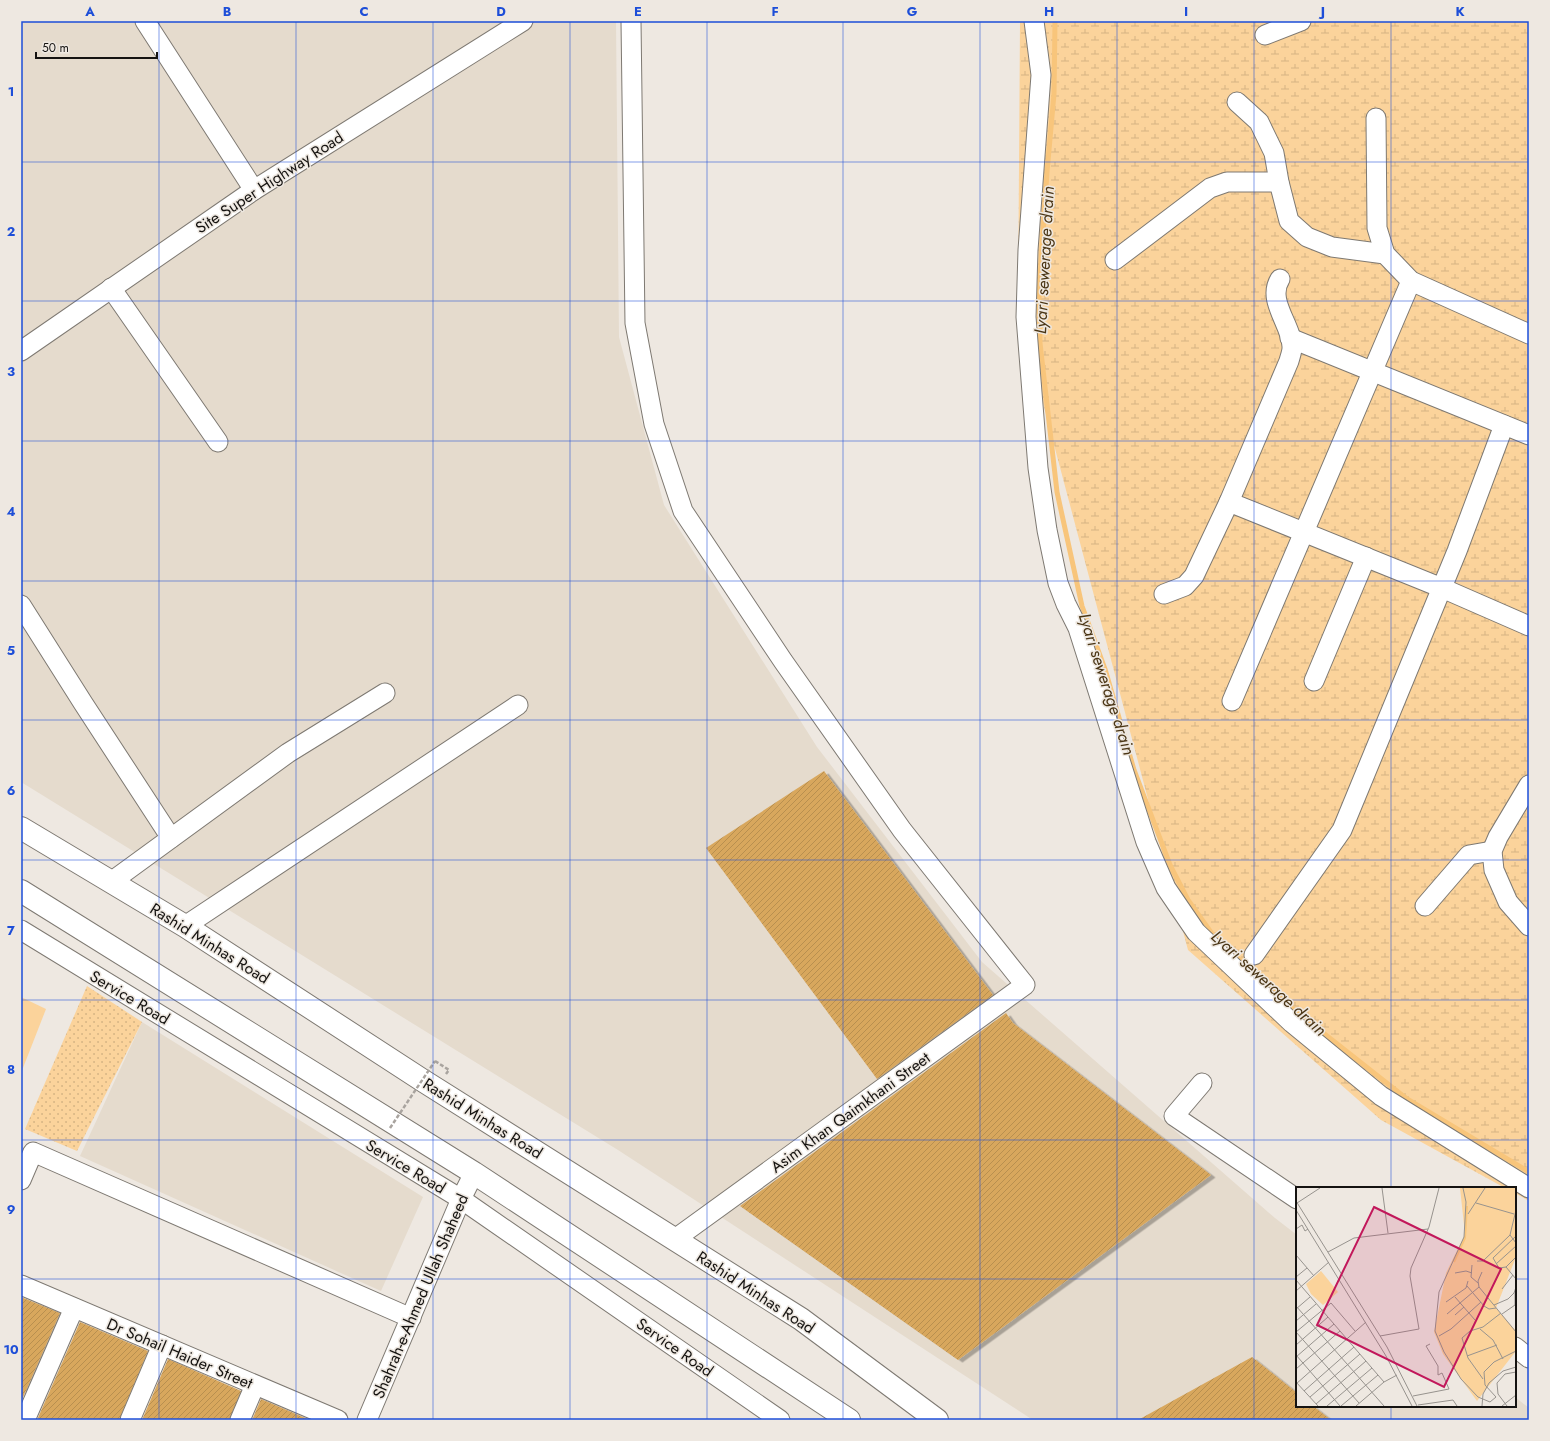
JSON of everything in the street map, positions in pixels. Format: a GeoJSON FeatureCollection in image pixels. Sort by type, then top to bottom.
{"type":"FeatureCollection","features":[{"type":"Feature","properties":{"kind":"main road","name":"Rashid Minhas Road"},"geometry":{"type":"LineString","coordinates":[[21,828],[185,926],[427,1083],[801,1319],[937,1420]]}},
{"type":"Feature","properties":{"kind":"main road"},"geometry":{"type":"LineString","coordinates":[[21,891],[474,1173],[849,1420]]}},
{"type":"Feature","properties":{"kind":"street"},"geometry":{"type":"LineString","coordinates":[[145,21],[254,190]]}},
{"type":"Feature","properties":{"kind":"street","name":"Site Super Highway Road"},"geometry":{"type":"LineString","coordinates":[[21,351],[254,190],[523,21]]}},
{"type":"Feature","properties":{"kind":"street","name":"Asim Khan Qaimkhani Street"},"geometry":{"type":"LineString","coordinates":[[631,21],[635,323],[654,424],[682,511],[783,661],[902,830],[1025,985],[675,1239]]}},
{"type":"Feature","properties":{"kind":"street"},"geometry":{"type":"LineString","coordinates":[[1034,21],[1041,75],[1028,250],[1026,317],[1038,468],[1047,530],[1058,583],[1066,604],[1078,628],[1146,842],[1166,888],[1196,932],[1292,1023],[1381,1096],[1529,1188]]}},
{"type":"Feature","properties":{"kind":"street"},"geometry":{"type":"LineString","coordinates":[[1265,35],[1301,21]]}},
{"type":"Feature","properties":{"kind":"street"},"geometry":{"type":"LineString","coordinates":[[1237,102],[1259,122],[1274,153],[1279,182],[1290,221],[1307,238],[1332,248],[1385,254]]}},
{"type":"Feature","properties":{"kind":"street"},"geometry":{"type":"LineString","coordinates":[[1376,118],[1377,228],[1385,254],[1412,281],[1529,334]]}},
{"type":"Feature","properties":{"kind":"street"},"geometry":{"type":"LineString","coordinates":[[1115,260],[1210,188],[1227,182],[1279,182]]}},
{"type":"Feature","properties":{"kind":"street"},"geometry":{"type":"LineString","coordinates":[[1164,594],[1185,586],[1194,576],[1229,502],[1289,361],[1292,348],[1277,298],[1277,285],[1280,279]]}},
{"type":"Feature","properties":{"kind":"street"},"geometry":{"type":"LineString","coordinates":[[1232,701],[1412,281]]}},
{"type":"Feature","properties":{"kind":"street"},"geometry":{"type":"LineString","coordinates":[[111,288],[218,442]]}},
{"type":"Feature","properties":{"kind":"street"},"geometry":{"type":"LineString","coordinates":[[1290,338],[1529,435]]}},
{"type":"Feature","properties":{"kind":"street"},"geometry":{"type":"LineString","coordinates":[[1254,955],[1342,830],[1457,551],[1504,425]]}},
{"type":"Feature","properties":{"kind":"street"},"geometry":{"type":"LineString","coordinates":[[1229,502],[1442,588],[1529,626]]}},
{"type":"Feature","properties":{"kind":"street"},"geometry":{"type":"LineString","coordinates":[[1314,681],[1366,557]]}},
{"type":"Feature","properties":{"kind":"street"},"geometry":{"type":"LineString","coordinates":[[21,605],[82,703],[171,838]]}},
{"type":"Feature","properties":{"kind":"street"},"geometry":{"type":"LineString","coordinates":[[111,882],[288,753],[385,693]]}},
{"type":"Feature","properties":{"kind":"street"},"geometry":{"type":"LineString","coordinates":[[185,926],[518,705]]}},
{"type":"Feature","properties":{"kind":"street"},"geometry":{"type":"LineString","coordinates":[[1529,785],[1498,837],[1492,851],[1494,870],[1508,902],[1529,926]]}},
{"type":"Feature","properties":{"kind":"street"},"geometry":{"type":"LineString","coordinates":[[1425,906],[1468,855],[1492,851]]}},
{"type":"Feature","properties":{"kind":"street","name":"Service Road"},"geometry":{"type":"LineString","coordinates":[[21,930],[461,1199],[780,1420]]}},
{"type":"Feature","properties":{"kind":"street"},"geometry":{"type":"LineString","coordinates":[[1202,1083],[1174,1116],[1296,1198]]}},
{"type":"Feature","properties":{"kind":"street"},"geometry":{"type":"LineString","coordinates":[[21,1180],[33,1152],[411,1318]]}},
{"type":"Feature","properties":{"kind":"street","name":"Shahrah-e-Ahmed Ullah Shaheed"},"geometry":{"type":"LineString","coordinates":[[367,1420],[461,1199],[474,1173]]}},
{"type":"Feature","properties":{"kind":"street","name":"Dr Sohail Haider Street"},"geometry":{"type":"LineString","coordinates":[[21,1285],[338,1420]]}},
{"type":"Feature","properties":{"kind":"street"},"geometry":{"type":"LineString","coordinates":[[25,1420],[74,1308]]}},
{"type":"Feature","properties":{"kind":"street"},"geometry":{"type":"LineString","coordinates":[[130,1420],[162,1345]]}},
{"type":"Feature","properties":{"kind":"street"},"geometry":{"type":"LineString","coordinates":[[1516,1348],[1529,1358]]}},
{"type":"Feature","properties":{"kind":"street"},"geometry":{"type":"LineString","coordinates":[[240,1420],[255,1385]]}},
{"type":"Feature","properties":{"kind":"path"},"geometry":{"type":"LineString","coordinates":[[390,1128],[435,1061],[449,1070]]}},
{"type":"Feature","properties":{"kind":"shaded area"},"geometry":{"type":"Polygon","coordinates":[[[21,21],[616,21],[619,337],[664,505],[817,747],[982,962],[1275,1218],[1296,1234],[1296,1407],[1516,1407],[1516,1398],[1529,1408],[1529,1420],[1033,1420],[618,1150],[21,782],[21,21]]]}},
{"type":"Feature","properties":{"kind":"shaded area"},"geometry":{"type":"Polygon","coordinates":[[[142,1022],[423,1197],[381,1291],[80,1156],[142,1022]]]}},
{"type":"Feature","properties":{"kind":"green space"},"geometry":{"type":"Polygon","coordinates":[[[1020,21],[1529,21],[1529,1201],[1516,1194],[1516,1187],[1503,1187],[1381,1120],[1188,950],[1018,309],[1020,21]]]}},
{"type":"Feature","properties":{"kind":"green space"},"geometry":{"type":"Polygon","coordinates":[[[87,986],[142,1022],[77,1151],[25,1129],[87,986]]]}},
{"type":"Feature","properties":{"kind":"green space"},"geometry":{"type":"Polygon","coordinates":[[[21,997],[46,1009],[21,1073],[21,997]]]}},
{"type":"Feature","properties":{"kind":"building"},"geometry":{"type":"Polygon","coordinates":[[[824,771],[993,995],[877,1079],[706,848],[824,771]]]}},
{"type":"Feature","properties":{"kind":"building"},"geometry":{"type":"Polygon","coordinates":[[[1006,1013],[1013,1023],[1211,1175],[958,1360],[740,1206],[1006,1013]]]}},
{"type":"Feature","properties":{"kind":"building"},"geometry":{"type":"Polygon","coordinates":[[[21,1297],[60,1313],[21,1402],[21,1297]]]}},
{"type":"Feature","properties":{"kind":"building"},"geometry":{"type":"Polygon","coordinates":[[[80,1322],[148,1351],[119,1420],[37,1420],[80,1322]]]}},
{"type":"Feature","properties":{"kind":"building"},"geometry":{"type":"Polygon","coordinates":[[[1252,1357],[1296,1392],[1296,1407],[1314,1407],[1331,1420],[1138,1420],[1252,1357]]]}},
{"type":"Feature","properties":{"kind":"building"},"geometry":{"type":"Polygon","coordinates":[[[168,1359],[241,1391],[229,1420],[142,1420],[168,1359]]]}},
{"type":"Feature","properties":{"kind":"building"},"geometry":{"type":"Polygon","coordinates":[[[261,1399],[310,1420],[252,1420],[261,1399]]]}},
{"type":"Feature","properties":{"kind":"waterway","name":"Lyari sewerage drain"},"geometry":{"type":"LineString","coordinates":[[1055,21],[1054,94],[1039,293],[1040,343],[1057,492],[1082,606],[1105,669],[1134,770],[1170,865],[1188,900],[1215,938]]}},
{"type":"Feature","properties":{"kind":"waterway","name":"Lyari sewerage drain"},"geometry":{"type":"LineString","coordinates":[[1226,947],[1289,1006],[1407,1099],[1529,1172]]}}]}
